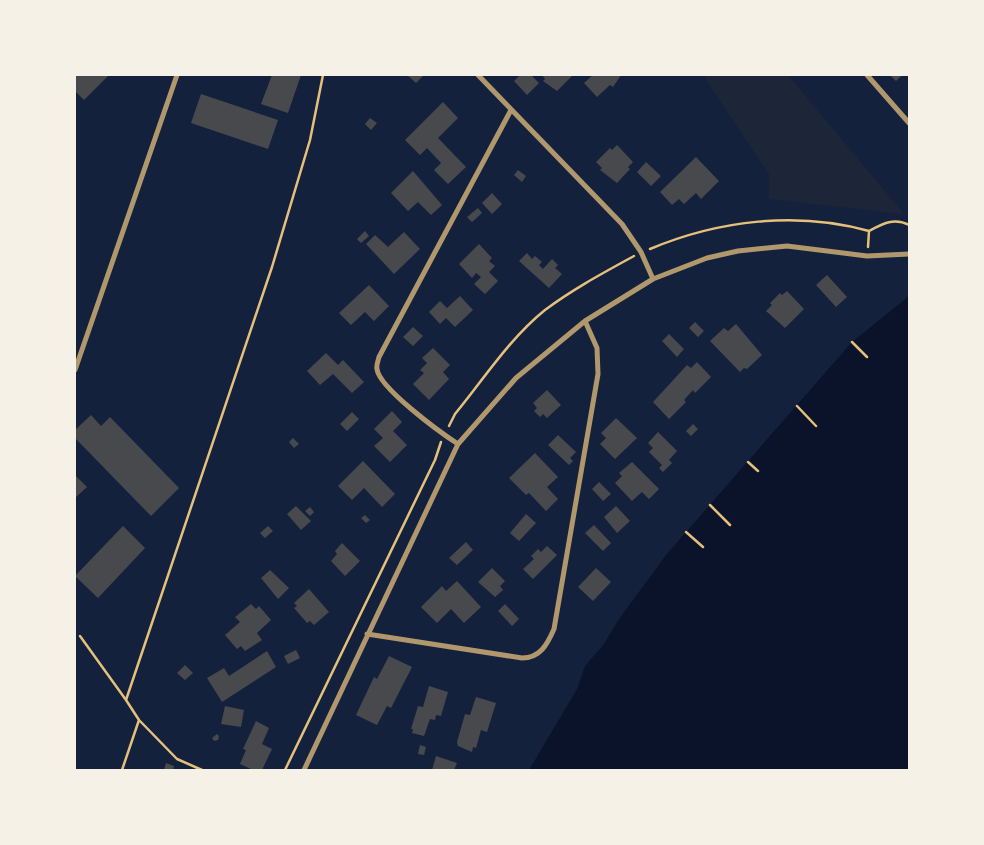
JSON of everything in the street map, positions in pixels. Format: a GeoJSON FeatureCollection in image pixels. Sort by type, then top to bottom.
{"type":"FeatureCollection","features":[{"type":"Feature","properties":{"kind":"street"},"geometry":{"type":"LineString","coordinates":[[75,370],[177,75]]}},
{"type":"Feature","properties":{"kind":"street"},"geometry":{"type":"LineString","coordinates":[[478,75],[622,224],[641,252],[653,279]]}},
{"type":"Feature","properties":{"kind":"street"},"geometry":{"type":"LineString","coordinates":[[867,75],[909,124]]}},
{"type":"Feature","properties":{"kind":"street"},"geometry":{"type":"LineString","coordinates":[[458,444],[424,420],[381,378],[377,369],[379,358],[511,110]]}},
{"type":"Feature","properties":{"kind":"street"},"geometry":{"type":"LineString","coordinates":[[304,770],[458,444],[516,378],[584,322],[653,279],[707,258],[748,250],[787,246],[868,256],[909,254]]}},
{"type":"Feature","properties":{"kind":"street"},"geometry":{"type":"LineString","coordinates":[[367,634],[522,658],[531,658],[548,644],[554,630],[598,374],[597,348],[584,322]]}},
{"type":"Feature","properties":{"kind":"path"},"geometry":{"type":"LineString","coordinates":[[126,700],[272,267],[310,140],[323,75]]}},
{"type":"Feature","properties":{"kind":"path"},"geometry":{"type":"LineString","coordinates":[[285,770],[435,460],[444,434],[455,414],[518,338],[544,311],[582,285],[641,252],[678,237],[734,224],[792,220],[844,224],[869,232]]}},
{"type":"Feature","properties":{"kind":"path"},"geometry":{"type":"LineString","coordinates":[[869,232],[886,221],[904,222],[909,225]]}},
{"type":"Feature","properties":{"kind":"path"},"geometry":{"type":"LineString","coordinates":[[868,256],[869,232]]}},
{"type":"Feature","properties":{"kind":"path"},"geometry":{"type":"LineString","coordinates":[[852,342],[867,356]]}},
{"type":"Feature","properties":{"kind":"path"},"geometry":{"type":"LineString","coordinates":[[797,406],[816,426]]}},
{"type":"Feature","properties":{"kind":"path"},"geometry":{"type":"LineString","coordinates":[[748,462],[758,471]]}},
{"type":"Feature","properties":{"kind":"path"},"geometry":{"type":"LineString","coordinates":[[710,505],[730,524]]}},
{"type":"Feature","properties":{"kind":"path"},"geometry":{"type":"LineString","coordinates":[[686,532],[702,547]]}},
{"type":"Feature","properties":{"kind":"path"},"geometry":{"type":"LineString","coordinates":[[80,636],[139,720],[177,759],[202,770]]}},
{"type":"Feature","properties":{"kind":"path"},"geometry":{"type":"LineString","coordinates":[[122,770],[139,720]]}},
{"type":"Feature","properties":{"kind":"shaded area"},"geometry":{"type":"Polygon","coordinates":[[[703,75],[788,75],[904,214],[769,199],[769,174],[703,75]]]}},
{"type":"Feature","properties":{"kind":"shaded area"},"geometry":{"type":"Polygon","coordinates":[[[909,296],[909,770],[529,770],[577,689],[585,666],[604,644],[619,619],[666,555],[852,342],[909,296]]]}},
{"type":"Feature","properties":{"kind":"building"},"geometry":{"type":"Polygon","coordinates":[[[75,75],[109,75],[84,100],[75,91],[75,75]]]}},
{"type":"Feature","properties":{"kind":"building"},"geometry":{"type":"Polygon","coordinates":[[[272,75],[301,75],[288,113],[261,104],[272,75]]]}},
{"type":"Feature","properties":{"kind":"building"},"geometry":{"type":"Polygon","coordinates":[[[407,75],[424,75],[416,83],[407,75]]]}},
{"type":"Feature","properties":{"kind":"building"},"geometry":{"type":"Polygon","coordinates":[[[520,75],[531,75],[539,83],[527,95],[514,81],[520,75]]]}},
{"type":"Feature","properties":{"kind":"building"},"geometry":{"type":"Polygon","coordinates":[[[542,75],[573,75],[557,91],[543,81],[545,79],[542,75]]]}},
{"type":"Feature","properties":{"kind":"building"},"geometry":{"type":"Polygon","coordinates":[[[593,75],[621,75],[613,87],[610,85],[597,97],[584,83],[593,75]]]}},
{"type":"Feature","properties":{"kind":"building"},"geometry":{"type":"Polygon","coordinates":[[[890,75],[902,75],[896,81],[890,75]]]}},
{"type":"Feature","properties":{"kind":"building"},"geometry":{"type":"Polygon","coordinates":[[[201,94],[278,120],[268,149],[191,123],[201,94]]]}},
{"type":"Feature","properties":{"kind":"building"},"geometry":{"type":"Polygon","coordinates":[[[443,102],[458,118],[438,138],[466,167],[448,184],[434,170],[441,163],[427,148],[420,155],[405,140],[443,102]]]}},
{"type":"Feature","properties":{"kind":"building"},"geometry":{"type":"Polygon","coordinates":[[[370,118],[377,123],[371,130],[365,124],[370,118]]]}},
{"type":"Feature","properties":{"kind":"building"},"geometry":{"type":"Polygon","coordinates":[[[617,145],[633,162],[628,167],[630,169],[617,183],[600,170],[602,168],[596,162],[610,148],[612,150],[617,145]]]}},
{"type":"Feature","properties":{"kind":"building"},"geometry":{"type":"Polygon","coordinates":[[[696,157],[719,181],[701,199],[696,193],[684,204],[679,199],[672,205],[660,192],[696,157]]]}},
{"type":"Feature","properties":{"kind":"building"},"geometry":{"type":"Polygon","coordinates":[[[646,162],[661,176],[651,186],[637,172],[646,162]]]}},
{"type":"Feature","properties":{"kind":"building"},"geometry":{"type":"Polygon","coordinates":[[[518,170],[526,176],[522,182],[514,175],[518,170]]]}},
{"type":"Feature","properties":{"kind":"building"},"geometry":{"type":"Polygon","coordinates":[[[413,171],[442,205],[431,215],[418,202],[408,211],[391,193],[413,171]]]}},
{"type":"Feature","properties":{"kind":"building"},"geometry":{"type":"Polygon","coordinates":[[[492,193],[502,204],[492,214],[482,203],[492,193]]]}},
{"type":"Feature","properties":{"kind":"building"},"geometry":{"type":"Polygon","coordinates":[[[478,208],[482,213],[472,222],[467,217],[478,208]]]}},
{"type":"Feature","properties":{"kind":"building"},"geometry":{"type":"Polygon","coordinates":[[[365,231],[369,236],[361,243],[357,239],[365,231]]]}},
{"type":"Feature","properties":{"kind":"building"},"geometry":{"type":"Polygon","coordinates":[[[404,232],[420,249],[394,274],[366,244],[375,235],[388,247],[404,232]]]}},
{"type":"Feature","properties":{"kind":"building"},"geometry":{"type":"Polygon","coordinates":[[[479,244],[492,258],[489,261],[495,266],[489,272],[498,281],[485,294],[474,284],[481,277],[476,273],[472,278],[459,264],[479,244]]]}},
{"type":"Feature","properties":{"kind":"building"},"geometry":{"type":"Polygon","coordinates":[[[527,253],[532,259],[535,256],[542,262],[539,265],[543,269],[552,259],[558,265],[555,268],[562,274],[549,288],[519,261],[527,253]]]}},
{"type":"Feature","properties":{"kind":"building"},"geometry":{"type":"Polygon","coordinates":[[[827,275],[847,297],[836,307],[816,285],[827,275]]]}},
{"type":"Feature","properties":{"kind":"building"},"geometry":{"type":"Polygon","coordinates":[[[369,285],[389,306],[374,321],[365,312],[351,325],[339,313],[369,285]]]}},
{"type":"Feature","properties":{"kind":"building"},"geometry":{"type":"Polygon","coordinates":[[[787,291],[804,309],[785,328],[766,311],[772,305],[770,303],[780,293],[782,295],[787,291]]]}},
{"type":"Feature","properties":{"kind":"building"},"geometry":{"type":"Polygon","coordinates":[[[460,296],[473,310],[455,327],[446,318],[440,324],[429,312],[440,301],[447,308],[460,296]]]}},
{"type":"Feature","properties":{"kind":"building"},"geometry":{"type":"Polygon","coordinates":[[[695,322],[704,331],[698,337],[689,328],[695,322]]]}},
{"type":"Feature","properties":{"kind":"building"},"geometry":{"type":"Polygon","coordinates":[[[736,324],[762,355],[747,369],[744,368],[740,372],[710,341],[724,328],[728,331],[736,324]]]}},
{"type":"Feature","properties":{"kind":"building"},"geometry":{"type":"Polygon","coordinates":[[[413,327],[423,336],[413,346],[403,337],[413,327]]]}},
{"type":"Feature","properties":{"kind":"building"},"geometry":{"type":"Polygon","coordinates":[[[669,334],[684,349],[677,357],[662,341],[669,334]]]}},
{"type":"Feature","properties":{"kind":"building"},"geometry":{"type":"Polygon","coordinates":[[[433,348],[450,365],[443,372],[449,379],[429,400],[413,384],[424,373],[420,370],[427,363],[422,358],[433,348]]]}},
{"type":"Feature","properties":{"kind":"building"},"geometry":{"type":"Polygon","coordinates":[[[326,353],[338,365],[343,360],[364,382],[352,393],[333,374],[320,385],[307,371],[326,353]]]}},
{"type":"Feature","properties":{"kind":"building"},"geometry":{"type":"Polygon","coordinates":[[[697,362],[711,377],[695,393],[693,390],[684,400],[686,402],[669,419],[653,402],[687,365],[691,368],[697,362]]]}},
{"type":"Feature","properties":{"kind":"building"},"geometry":{"type":"Polygon","coordinates":[[[547,390],[561,405],[547,418],[543,414],[540,417],[534,411],[537,408],[533,403],[547,390]]]}},
{"type":"Feature","properties":{"kind":"building"},"geometry":{"type":"Polygon","coordinates":[[[392,411],[402,422],[393,431],[407,445],[390,462],[374,446],[383,438],[374,429],[392,411]]]}},
{"type":"Feature","properties":{"kind":"building"},"geometry":{"type":"Polygon","coordinates":[[[352,412],[359,419],[347,431],[340,424],[352,412]]]}},
{"type":"Feature","properties":{"kind":"building"},"geometry":{"type":"Polygon","coordinates":[[[91,415],[101,426],[110,417],[179,488],[151,516],[75,438],[75,430],[91,415]]]}},
{"type":"Feature","properties":{"kind":"building"},"geometry":{"type":"Polygon","coordinates":[[[616,418],[637,438],[615,459],[600,444],[606,438],[601,433],[616,418]]]}},
{"type":"Feature","properties":{"kind":"building"},"geometry":{"type":"Polygon","coordinates":[[[693,424],[698,429],[691,436],[686,431],[693,424]]]}},
{"type":"Feature","properties":{"kind":"building"},"geometry":{"type":"Polygon","coordinates":[[[658,432],[677,451],[669,460],[672,463],[663,472],[659,468],[662,465],[649,452],[653,448],[648,443],[658,432]]]}},
{"type":"Feature","properties":{"kind":"building"},"geometry":{"type":"Polygon","coordinates":[[[558,435],[576,452],[570,458],[573,461],[569,465],[548,445],[558,435]]]}},
{"type":"Feature","properties":{"kind":"building"},"geometry":{"type":"Polygon","coordinates":[[[293,438],[299,444],[294,448],[289,442],[293,438]]]}},
{"type":"Feature","properties":{"kind":"building"},"geometry":{"type":"Polygon","coordinates":[[[535,453],[558,477],[547,487],[558,499],[546,511],[529,493],[526,495],[509,478],[535,453]]]}},
{"type":"Feature","properties":{"kind":"building"},"geometry":{"type":"Polygon","coordinates":[[[363,461],[395,494],[382,507],[364,488],[352,500],[338,486],[363,461]]]}},
{"type":"Feature","properties":{"kind":"building"},"geometry":{"type":"Polygon","coordinates":[[[632,462],[659,489],[649,499],[642,492],[632,501],[615,483],[622,476],[619,473],[632,462]]]}},
{"type":"Feature","properties":{"kind":"building"},"geometry":{"type":"Polygon","coordinates":[[[75,475],[87,487],[75,498],[75,475]]]}},
{"type":"Feature","properties":{"kind":"building"},"geometry":{"type":"Polygon","coordinates":[[[599,482],[611,494],[603,501],[592,489],[599,482]]]}},
{"type":"Feature","properties":{"kind":"building"},"geometry":{"type":"Polygon","coordinates":[[[296,506],[311,521],[301,530],[287,514],[296,506]]]}},
{"type":"Feature","properties":{"kind":"building"},"geometry":{"type":"Polygon","coordinates":[[[616,506],[630,521],[617,533],[604,517],[616,506]]]}},
{"type":"Feature","properties":{"kind":"building"},"geometry":{"type":"Polygon","coordinates":[[[310,507],[314,512],[310,516],[305,511],[310,507]]]}},
{"type":"Feature","properties":{"kind":"building"},"geometry":{"type":"Polygon","coordinates":[[[526,514],[536,523],[519,541],[510,533],[526,514]]]}},
{"type":"Feature","properties":{"kind":"building"},"geometry":{"type":"Polygon","coordinates":[[[365,515],[370,520],[366,523],[361,518],[365,515]]]}},
{"type":"Feature","properties":{"kind":"building"},"geometry":{"type":"Polygon","coordinates":[[[594,525],[611,543],[603,551],[585,533],[594,525]]]}},
{"type":"Feature","properties":{"kind":"building"},"geometry":{"type":"Polygon","coordinates":[[[123,526],[145,548],[98,598],[75,576],[123,526]]]}},
{"type":"Feature","properties":{"kind":"building"},"geometry":{"type":"Polygon","coordinates":[[[268,526],[273,531],[265,538],[260,533],[268,526]]]}},
{"type":"Feature","properties":{"kind":"building"},"geometry":{"type":"Polygon","coordinates":[[[466,542],[473,550],[457,565],[449,558],[466,542]]]}},
{"type":"Feature","properties":{"kind":"building"},"geometry":{"type":"Polygon","coordinates":[[[342,543],[360,561],[345,576],[331,561],[337,554],[335,551],[342,543]]]}},
{"type":"Feature","properties":{"kind":"building"},"geometry":{"type":"Polygon","coordinates":[[[547,546],[557,555],[533,579],[523,569],[534,559],[531,556],[538,549],[541,552],[547,546]]]}},
{"type":"Feature","properties":{"kind":"building"},"geometry":{"type":"Polygon","coordinates":[[[492,568],[505,581],[500,586],[503,590],[495,597],[478,582],[492,568]]]}},
{"type":"Feature","properties":{"kind":"building"},"geometry":{"type":"Polygon","coordinates":[[[596,568],[611,582],[593,601],[578,587],[596,568]]]}},
{"type":"Feature","properties":{"kind":"building"},"geometry":{"type":"Polygon","coordinates":[[[270,570],[289,588],[278,599],[261,578],[270,570]]]}},
{"type":"Feature","properties":{"kind":"building"},"geometry":{"type":"Polygon","coordinates":[[[457,581],[481,607],[464,623],[451,609],[437,623],[421,607],[442,586],[446,591],[457,581]]]}},
{"type":"Feature","properties":{"kind":"building"},"geometry":{"type":"Polygon","coordinates":[[[309,589],[329,612],[314,625],[310,621],[307,623],[294,608],[297,606],[294,603],[309,589]]]}},
{"type":"Feature","properties":{"kind":"building"},"geometry":{"type":"Polygon","coordinates":[[[251,604],[256,609],[259,606],[271,620],[257,633],[262,640],[245,651],[241,646],[237,649],[225,635],[240,622],[235,617],[251,604]]]}},
{"type":"Feature","properties":{"kind":"building"},"geometry":{"type":"Polygon","coordinates":[[[505,604],[519,619],[512,626],[498,611],[505,604]]]}},
{"type":"Feature","properties":{"kind":"building"},"geometry":{"type":"Polygon","coordinates":[[[296,650],[300,658],[288,664],[284,656],[296,650]]]}},
{"type":"Feature","properties":{"kind":"building"},"geometry":{"type":"Polygon","coordinates":[[[267,651],[276,667],[222,702],[207,678],[224,668],[229,676],[267,651]]]}},
{"type":"Feature","properties":{"kind":"building"},"geometry":{"type":"Polygon","coordinates":[[[389,656],[412,667],[391,708],[387,706],[377,725],[356,715],[374,677],[377,679],[389,656]]]}},
{"type":"Feature","properties":{"kind":"building"},"geometry":{"type":"Polygon","coordinates":[[[185,665],[193,673],[185,680],[177,673],[185,665]]]}},
{"type":"Feature","properties":{"kind":"building"},"geometry":{"type":"Polygon","coordinates":[[[429,686],[448,692],[441,716],[436,715],[435,720],[430,719],[424,736],[412,733],[413,729],[411,729],[418,706],[423,707],[429,686]]]}},
{"type":"Feature","properties":{"kind":"building"},"geometry":{"type":"Polygon","coordinates":[[[476,697],[496,703],[487,732],[481,730],[476,748],[473,747],[472,752],[458,746],[457,742],[465,714],[470,715],[476,697]]]}},
{"type":"Feature","properties":{"kind":"building"},"geometry":{"type":"Polygon","coordinates":[[[225,706],[244,710],[241,727],[221,724],[225,706]]]}},
{"type":"Feature","properties":{"kind":"building"},"geometry":{"type":"Polygon","coordinates":[[[256,721],[269,728],[262,744],[272,749],[262,770],[253,770],[240,764],[246,750],[243,749],[256,721]]]}},
{"type":"Feature","properties":{"kind":"building"},"geometry":{"type":"Polygon","coordinates":[[[217,734],[219,736],[218,740],[214,741],[212,738],[217,734]]]}},
{"type":"Feature","properties":{"kind":"building"},"geometry":{"type":"Polygon","coordinates":[[[420,745],[426,747],[424,755],[418,754],[420,745]]]}},
{"type":"Feature","properties":{"kind":"building"},"geometry":{"type":"Polygon","coordinates":[[[436,756],[457,763],[454,770],[432,770],[436,756]]]}},
{"type":"Feature","properties":{"kind":"building"},"geometry":{"type":"Polygon","coordinates":[[[166,763],[174,766],[173,770],[164,770],[166,763]]]}}]}
